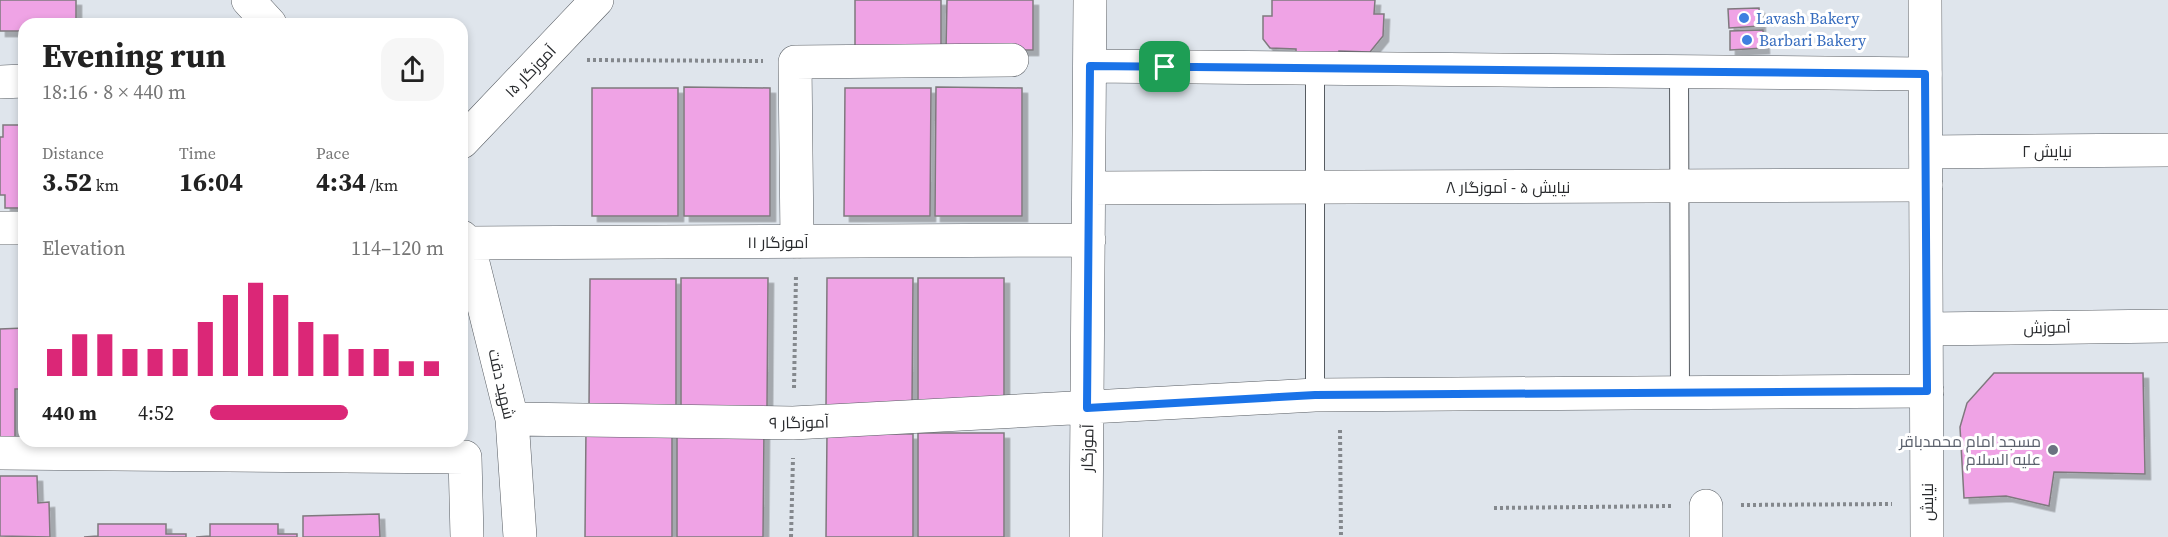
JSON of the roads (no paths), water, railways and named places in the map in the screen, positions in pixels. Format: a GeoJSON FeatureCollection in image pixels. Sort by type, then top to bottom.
{"type":"FeatureCollection","features":[{"type":"Feature","properties":{"kind":"street"},"geometry":{"type":"LineString","coordinates":[[248,0],[264,18]]}},
{"type":"Feature","properties":{"kind":"street","name":"آموزگار ۱۵"},"geometry":{"type":"LineString","coordinates":[[468,136],[597,0]]}},
{"type":"Feature","properties":{"kind":"street","name":"آموزگار"},"geometry":{"type":"LineString","coordinates":[[1086,537],[1090,0]]}},
{"type":"Feature","properties":{"kind":"street","name":"نیایش"},"geometry":{"type":"LineString","coordinates":[[1925,0],[1927,537]]}},
{"type":"Feature","properties":{"kind":"street"},"geometry":{"type":"LineString","coordinates":[[797,242],[795,62],[1012,60]]}},
{"type":"Feature","properties":{"kind":"street"},"geometry":{"type":"LineString","coordinates":[[1090,66],[1925,74]]}},
{"type":"Feature","properties":{"kind":"street"},"geometry":{"type":"LineString","coordinates":[[0,82],[18,81]]}},
{"type":"Feature","properties":{"kind":"street","name":"نیایش ۲"},"geometry":{"type":"LineString","coordinates":[[1926,152],[2168,150]]}},
{"type":"Feature","properties":{"kind":"street","name":"نیایش ۵ - آموزگار ۸"},"geometry":{"type":"LineString","coordinates":[[1089,188],[1926,185]]}},
{"type":"Feature","properties":{"kind":"street"},"geometry":{"type":"LineString","coordinates":[[0,228],[18,228]]}},
{"type":"Feature","properties":{"kind":"street","name":"آموزگار ۱۱"},"geometry":{"type":"LineString","coordinates":[[468,240],[797,242],[1089,240]]}},
{"type":"Feature","properties":{"kind":"street","name":"شهید دقت"},"geometry":{"type":"LineString","coordinates":[[468,251],[512,419],[520,537]]}},
{"type":"Feature","properties":{"kind":"street","name":"آموزش"},"geometry":{"type":"LineString","coordinates":[[1927,329],[2168,326]]}},
{"type":"Feature","properties":{"kind":"street","name":"آموزگار ۹"},"geometry":{"type":"LineString","coordinates":[[512,419],[793,423],[1327,395],[1927,391]]}},
{"type":"Feature","properties":{"kind":"street"},"geometry":{"type":"LineString","coordinates":[[0,453],[465,457],[466,537]]}},
{"type":"Feature","properties":{"kind":"lane"},"geometry":{"type":"LineString","coordinates":[[1315,68],[1316,188],[1327,395]]}},
{"type":"Feature","properties":{"kind":"lane"},"geometry":{"type":"LineString","coordinates":[[1679,71],[1680,392]]}},
{"type":"Feature","properties":{"kind":"place","name":"Lavash Bakery"},"geometry":{"type":"Point","coordinates":[1744,18]}},
{"type":"Feature","properties":{"kind":"place","name":"Barbari Bakery"},"geometry":{"type":"Point","coordinates":[1747,40]}},
{"type":"Feature","properties":{"kind":"place","name":"مسجد امام محمدباقر علیه السلام"},"geometry":{"type":"Point","coordinates":[2053,450]}}]}
